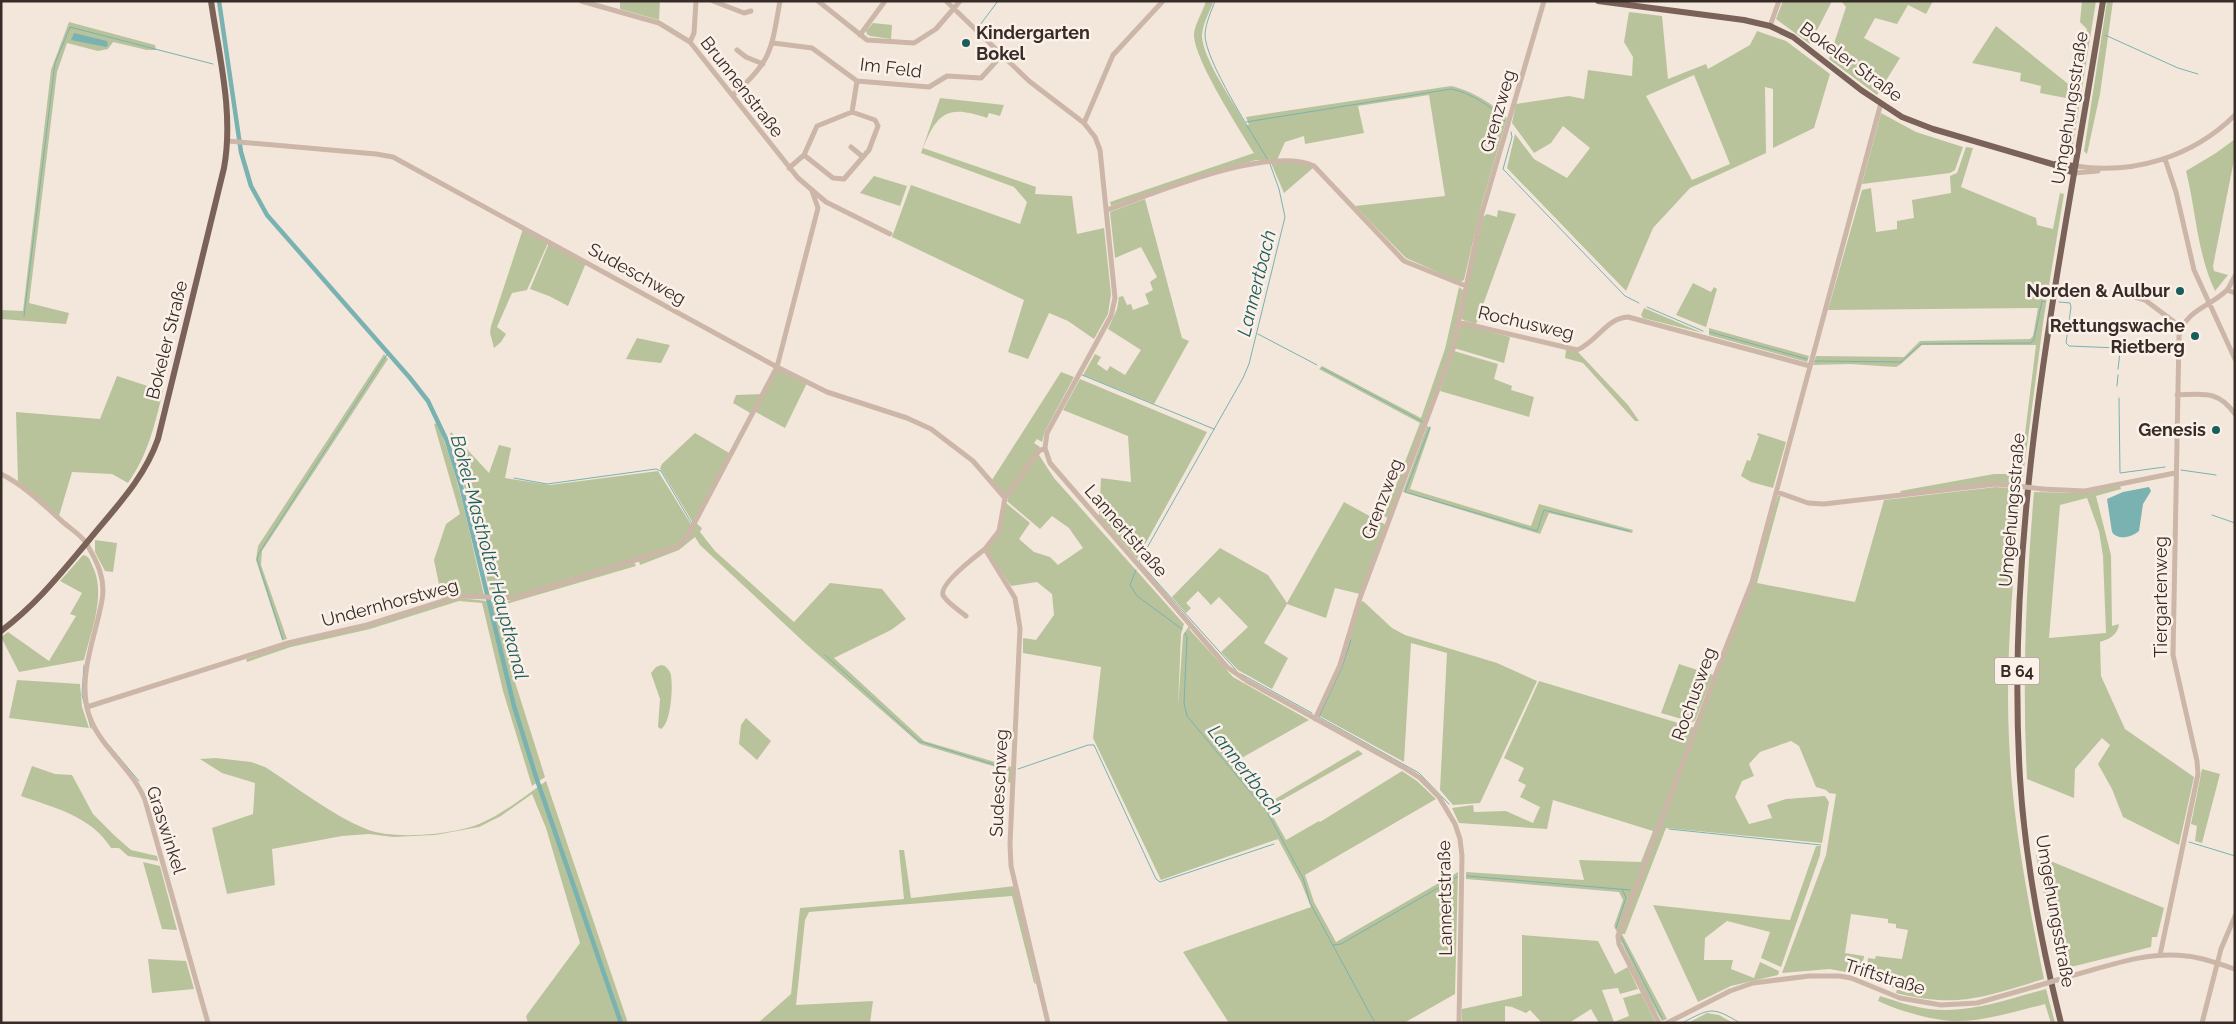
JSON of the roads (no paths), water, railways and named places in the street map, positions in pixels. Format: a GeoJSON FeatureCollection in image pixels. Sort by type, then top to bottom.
{"type":"FeatureCollection","features":[{"type":"Feature","properties":{"kind":"main road","name":"Bokeler Straße"},"geometry":{"type":"LineString","coordinates":[[1,631],[33,606],[139,479],[154,451],[231,141],[211,1]]}},
{"type":"Feature","properties":{"kind":"main road","name":"Bokeler Straße"},"geometry":{"type":"LineString","coordinates":[[1598,1],[1744,20],[1770,26],[1804,45],[1881,104],[1902,117],[1933,129],[2074,169]]}},
{"type":"Feature","properties":{"kind":"main road","name":"Umgehungsstraße"},"geometry":{"type":"LineString","coordinates":[[2061,1023],[2041,937],[2028,860],[2020,780],[2017,684],[2020,589],[2032,448],[2074,169],[2103,1]]}},
{"type":"Feature","properties":{"kind":"street","name":"Brunnenstraße"},"geometry":{"type":"LineString","coordinates":[[581,1],[599,4],[659,23],[690,42],[789,168],[812,191],[826,202],[890,234]]}},
{"type":"Feature","properties":{"kind":"street"},"geometry":{"type":"LineString","coordinates":[[690,42],[694,33],[696,1]]}},
{"type":"Feature","properties":{"kind":"street"},"geometry":{"type":"LineString","coordinates":[[713,1],[744,13],[751,11]]}},
{"type":"Feature","properties":{"kind":"street"},"geometry":{"type":"LineString","coordinates":[[733,95],[755,76],[763,64],[773,43],[780,1]]}},
{"type":"Feature","properties":{"kind":"street"},"geometry":{"type":"LineString","coordinates":[[818,1],[867,40],[914,43],[936,29],[960,1]]}},
{"type":"Feature","properties":{"kind":"street"},"geometry":{"type":"LineString","coordinates":[[860,35],[885,1]]}},
{"type":"Feature","properties":{"kind":"street"},"geometry":{"type":"LineString","coordinates":[[946,1],[1030,81],[1084,123],[1095,137],[1100,150],[1115,295],[1114,308],[1051,425],[1045,448],[1039,451],[1005,498],[999,531],[985,549],[960,570],[943,588],[944,597],[966,616]]}},
{"type":"Feature","properties":{"kind":"street"},"geometry":{"type":"LineString","coordinates":[[1084,123],[1113,55],[1162,1]]}},
{"type":"Feature","properties":{"kind":"street","name":"Grenzweg"},"geometry":{"type":"LineString","coordinates":[[1315,719],[1340,665],[1360,598],[1453,349],[1480,216],[1544,1]]}},
{"type":"Feature","properties":{"kind":"street"},"geometry":{"type":"LineString","coordinates":[[1770,26],[1779,1]]}},
{"type":"Feature","properties":{"kind":"street","name":"Im Feld"},"geometry":{"type":"LineString","coordinates":[[773,43],[812,48],[857,81],[929,87],[947,76],[981,78],[1002,55]]}},
{"type":"Feature","properties":{"kind":"street"},"geometry":{"type":"LineString","coordinates":[[737,50],[746,57],[763,64]]}},
{"type":"Feature","properties":{"kind":"street"},"geometry":{"type":"LineString","coordinates":[[852,112],[857,81]]}},
{"type":"Feature","properties":{"kind":"street","name":"Rochusweg"},"geometry":{"type":"LineString","coordinates":[[1659,1023],[1619,944],[1618,936],[1752,582],[1881,104]]}},
{"type":"Feature","properties":{"kind":"street"},"geometry":{"type":"LineString","coordinates":[[789,168],[804,155],[817,126],[852,112],[878,123],[869,150],[844,179],[833,178],[804,155]]}},
{"type":"Feature","properties":{"kind":"street"},"geometry":{"type":"LineString","coordinates":[[2074,169],[2083,174],[2139,166],[2165,159],[2202,140],[2235,115]]}},
{"type":"Feature","properties":{"kind":"street","name":"Sudeschweg"},"geometry":{"type":"LineString","coordinates":[[231,141],[393,157],[777,367],[827,392],[932,428],[973,461],[1005,498]]}},
{"type":"Feature","properties":{"kind":"street"},"geometry":{"type":"LineString","coordinates":[[851,147],[863,157]]}},
{"type":"Feature","properties":{"kind":"street"},"geometry":{"type":"LineString","coordinates":[[2165,159],[2176,192],[2194,270],[2235,359]]}},
{"type":"Feature","properties":{"kind":"street"},"geometry":{"type":"LineString","coordinates":[[1107,210],[1240,165],[1271,161],[1304,162],[1314,166],[1404,261],[1466,286]]}},
{"type":"Feature","properties":{"kind":"street","name":"Brunnenstraße"},"geometry":{"type":"LineString","coordinates":[[812,191],[818,208]]}},
{"type":"Feature","properties":{"kind":"street"},"geometry":{"type":"LineString","coordinates":[[777,367],[818,208],[826,202]]}},
{"type":"Feature","properties":{"kind":"street"},"geometry":{"type":"LineString","coordinates":[[2135,297],[2150,303],[2181,327],[2189,317],[2227,290],[2235,276]]}},
{"type":"Feature","properties":{"kind":"street"},"geometry":{"type":"LineString","coordinates":[[2227,290],[2235,293]]}},
{"type":"Feature","properties":{"kind":"street","name":"Rochusweg"},"geometry":{"type":"LineString","coordinates":[[1458,322],[1577,350],[1587,346],[1613,321],[1628,317],[1810,366]]}},
{"type":"Feature","properties":{"kind":"street","name":"Tiergartenweg"},"geometry":{"type":"LineString","coordinates":[[2160,955],[2198,774],[2173,655],[2178,347],[2181,327]]}},
{"type":"Feature","properties":{"kind":"street","name":"Undernhorstweg"},"geometry":{"type":"LineString","coordinates":[[87,707],[288,643],[367,625],[459,596],[514,598],[677,547],[687,537],[777,367]]}},
{"type":"Feature","properties":{"kind":"street"},"geometry":{"type":"LineString","coordinates":[[2177,395],[2206,393],[2215,395],[2224,400],[2235,414]]}},
{"type":"Feature","properties":{"kind":"street","name":"Lannertstraße"},"geometry":{"type":"LineString","coordinates":[[1045,448],[1050,463],[1062,479],[1227,667],[1247,681],[1420,778],[1440,797],[1455,824],[1462,856],[1459,1023]]}},
{"type":"Feature","properties":{"kind":"street"},"geometry":{"type":"LineString","coordinates":[[1777,492],[1808,503],[1824,504],[1996,484],[2086,491],[2175,473]]}},
{"type":"Feature","properties":{"kind":"street"},"geometry":{"type":"LineString","coordinates":[[1,474],[37,499],[86,543]]}},
{"type":"Feature","properties":{"kind":"street","name":"Graswinkel"},"geometry":{"type":"LineString","coordinates":[[86,543],[102,575],[104,584],[85,675],[84,696],[97,734],[138,786],[145,800],[208,1023]]}},
{"type":"Feature","properties":{"kind":"street","name":"Sudeschweg"},"geometry":{"type":"LineString","coordinates":[[985,549],[1018,606],[1020,628],[1010,844],[1011,866],[1048,1023]]}},
{"type":"Feature","properties":{"kind":"street"},"geometry":{"type":"LineString","coordinates":[[2202,1023],[2224,938],[2235,916]]}},
{"type":"Feature","properties":{"kind":"street","name":"Triftstraße"},"geometry":{"type":"LineString","coordinates":[[1667,1023],[1730,991],[1754,983],[1809,976],[1845,977],[1900,998],[1941,1005],[1977,1003],[2145,956],[2187,956],[2235,968]]}},
{"type":"Feature","properties":{"kind":"water"},"geometry":{"type":"Polygon","coordinates":[[[74,33],[107,41],[108,45],[106,47],[71,40],[74,33]]]}},
{"type":"Feature","properties":{"kind":"water"},"geometry":{"type":"Polygon","coordinates":[[[2149,487],[2151,491],[2143,504],[2139,531],[2125,537],[2115,535],[2112,532],[2107,499],[2123,492],[2149,487]]]}},
{"type":"Feature","properties":{"kind":"waterway","name":"Bokel-Mastholter Hauptkanal"},"geometry":{"type":"LineString","coordinates":[[219,1],[241,152],[251,186],[267,215],[428,401],[447,441],[461,486],[514,706],[536,777],[621,1023]]}},
{"type":"Feature","properties":{"kind":"waterway"},"geometry":{"type":"LineString","coordinates":[[980,25],[998,1]]}},
{"type":"Feature","properties":{"kind":"waterway","name":"Lannertbach"},"geometry":{"type":"LineString","coordinates":[[1215,1],[1205,34],[1207,46],[1212,61],[1230,97],[1268,160]]}},
{"type":"Feature","properties":{"kind":"waterway"},"geometry":{"type":"LineString","coordinates":[[24,316],[55,63],[70,27],[213,64]]}},
{"type":"Feature","properties":{"kind":"waterway"},"geometry":{"type":"LineString","coordinates":[[2105,35],[2178,68],[2198,74]]}},
{"type":"Feature","properties":{"kind":"waterway"},"geometry":{"type":"LineString","coordinates":[[1246,122],[1451,89],[1465,93],[1480,101],[1505,121]]}},
{"type":"Feature","properties":{"kind":"waterway"},"geometry":{"type":"LineString","coordinates":[[1511,132],[1512,137],[1503,169],[1625,296],[1639,303]]}},
{"type":"Feature","properties":{"kind":"waterway","name":"Lannertbach"},"geometry":{"type":"LineString","coordinates":[[1139,562],[1243,378],[1249,364],[1285,217],[1279,189],[1270,164]]}},
{"type":"Feature","properties":{"kind":"waterway"},"geometry":{"type":"LineString","coordinates":[[1815,361],[1901,362],[1921,344],[2031,343],[2034,339],[2042,301],[2045,302]]}},
{"type":"Feature","properties":{"kind":"waterway"},"geometry":{"type":"LineString","coordinates":[[2059,302],[2070,303],[2071,307],[2066,343],[2069,346],[2118,348],[2120,352],[2118,369]]}},
{"type":"Feature","properties":{"kind":"waterway"},"geometry":{"type":"LineString","coordinates":[[1647,307],[1703,331]]}},
{"type":"Feature","properties":{"kind":"waterway"},"geometry":{"type":"LineString","coordinates":[[1710,332],[1807,359]]}},
{"type":"Feature","properties":{"kind":"waterway"},"geometry":{"type":"LineString","coordinates":[[1258,334],[1317,365]]}},
{"type":"Feature","properties":{"kind":"waterway"},"geometry":{"type":"LineString","coordinates":[[283,640],[257,559],[259,553],[388,353]]}},
{"type":"Feature","properties":{"kind":"waterway"},"geometry":{"type":"LineString","coordinates":[[1322,368],[1423,422]]}},
{"type":"Feature","properties":{"kind":"waterway"},"geometry":{"type":"LineString","coordinates":[[1082,375],[1214,429]]}},
{"type":"Feature","properties":{"kind":"waterway"},"geometry":{"type":"LineString","coordinates":[[2117,386],[2118,375]]}},
{"type":"Feature","properties":{"kind":"waterway"},"geometry":{"type":"LineString","coordinates":[[2119,398],[2120,473],[2165,467]]}},
{"type":"Feature","properties":{"kind":"waterway"},"geometry":{"type":"LineString","coordinates":[[1430,427],[1405,492],[1537,531],[1544,510],[1629,531]]}},
{"type":"Feature","properties":{"kind":"waterway"},"geometry":{"type":"LineString","coordinates":[[514,478],[547,484],[656,469],[661,471],[692,524]]}},
{"type":"Feature","properties":{"kind":"waterway"},"geometry":{"type":"LineString","coordinates":[[2181,470],[2216,475]]}},
{"type":"Feature","properties":{"kind":"waterway"},"geometry":{"type":"LineString","coordinates":[[2212,515],[2235,523]]}},
{"type":"Feature","properties":{"kind":"waterway"},"geometry":{"type":"LineString","coordinates":[[1140,563],[1236,670]]}},
{"type":"Feature","properties":{"kind":"waterway","name":"Lannertbach"},"geometry":{"type":"LineString","coordinates":[[1136,570],[1130,585],[1137,596],[1182,629]]}},
{"type":"Feature","properties":{"kind":"waterway","name":"Lannertbach"},"geometry":{"type":"LineString","coordinates":[[1185,633],[1187,638],[1184,703],[1187,716],[1267,812],[1303,878],[1310,903],[1375,1023]]}},
{"type":"Feature","properties":{"kind":"waterway"},"geometry":{"type":"LineString","coordinates":[[1351,640],[1342,667],[1319,717],[1419,773],[1449,804]]}},
{"type":"Feature","properties":{"kind":"waterway"},"geometry":{"type":"LineString","coordinates":[[825,655],[919,741],[1008,769]]}},
{"type":"Feature","properties":{"kind":"waterway"},"geometry":{"type":"LineString","coordinates":[[84,665],[82,695],[91,728]]}},
{"type":"Feature","properties":{"kind":"waterway"},"geometry":{"type":"LineString","coordinates":[[1241,674],[1312,713]]}},
{"type":"Feature","properties":{"kind":"waterway"},"geometry":{"type":"LineString","coordinates":[[107,743],[139,781]]}},
{"type":"Feature","properties":{"kind":"waterway"},"geometry":{"type":"LineString","coordinates":[[1018,769],[1088,745],[1094,745],[1156,879],[1160,882],[1274,844]]}},
{"type":"Feature","properties":{"kind":"waterway"},"geometry":{"type":"LineString","coordinates":[[1669,829],[1821,845]]}},
{"type":"Feature","properties":{"kind":"waterway"},"geometry":{"type":"LineString","coordinates":[[2189,842],[2235,856]]}},
{"type":"Feature","properties":{"kind":"waterway"},"geometry":{"type":"LineString","coordinates":[[1467,876],[1630,890]]}},
{"type":"Feature","properties":{"kind":"waterway"},"geometry":{"type":"LineString","coordinates":[[1333,945],[1341,944],[1457,877]]}},
{"type":"Feature","properties":{"kind":"waterway"},"geometry":{"type":"LineString","coordinates":[[1616,928],[1626,898],[1622,889]]}},
{"type":"Feature","properties":{"kind":"waterway"},"geometry":{"type":"LineString","coordinates":[[1621,937],[1662,1018]]}},
{"type":"Feature","properties":{"kind":"waterway"},"geometry":{"type":"LineString","coordinates":[[1682,1023],[1699,1014],[1711,1011],[1723,1014],[1740,1023]]}},
{"type":"Feature","properties":{"kind":"place","name":"Kindergarten Bokel"},"geometry":{"type":"Point","coordinates":[966,43]}},
{"type":"Feature","properties":{"kind":"place","name":"Norden & Aulbur"},"geometry":{"type":"Point","coordinates":[2180,291]}},
{"type":"Feature","properties":{"kind":"place","name":"Rettungswache Rietberg"},"geometry":{"type":"Point","coordinates":[2195,336]}},
{"type":"Feature","properties":{"kind":"place","name":"Genesis"},"geometry":{"type":"Point","coordinates":[2216,430]}}]}
